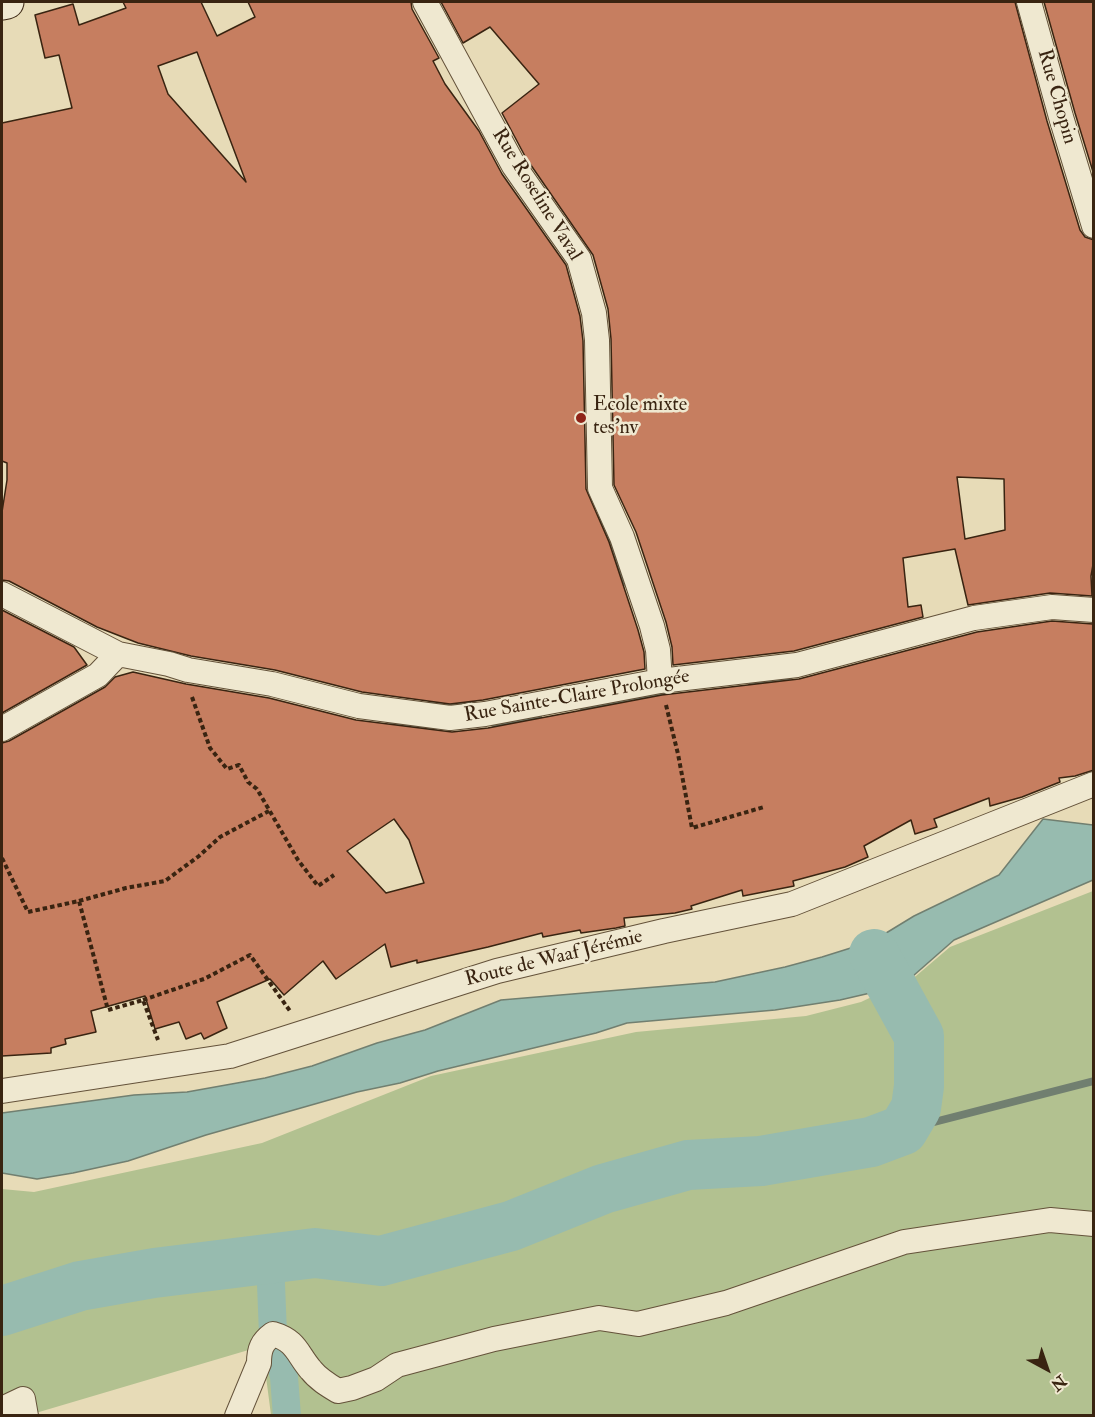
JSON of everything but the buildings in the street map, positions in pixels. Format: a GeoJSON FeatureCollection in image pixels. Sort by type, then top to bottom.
{"type":"FeatureCollection","features":[{"type":"Feature","properties":{"kind":"street"},"geometry":{"type":"LineString","coordinates":[[2,3],[8,2]]}},
{"type":"Feature","properties":{"kind":"street","name":"Rue Roseline Vaval"},"geometry":{"type":"LineString","coordinates":[[425,2],[514,166],[579,259],[594,314],[597,340],[600,488],[622,537],[652,626],[660,681]]}},
{"type":"Feature","properties":{"kind":"street","name":"Rue Chopin"},"geometry":{"type":"LineString","coordinates":[[1029,2],[1094,226]]}},
{"type":"Feature","properties":{"kind":"street","name":"Rue Sainte-Claire Prolongée"},"geometry":{"type":"LineString","coordinates":[[2,594],[118,654],[272,684],[359,706],[450,718],[485,714],[660,681],[797,665],[974,618],[1052,607],[1094,610]]}},
{"type":"Feature","properties":{"kind":"street"},"geometry":{"type":"LineString","coordinates":[[2,729],[98,675],[118,654]]}},
{"type":"Feature","properties":{"kind":"street","name":"Route de Waaf Jérémie"},"geometry":{"type":"LineString","coordinates":[[2,1091],[230,1056],[497,971],[664,931],[792,904],[1094,784]]}},
{"type":"Feature","properties":{"kind":"street"},"geometry":{"type":"LineString","coordinates":[[237,1416],[259,1363],[263,1342],[273,1334],[286,1338],[299,1350],[310,1370],[338,1391],[376,1379],[397,1365],[494,1339],[599,1318],[638,1324],[726,1303],[904,1242],[1050,1220],[1094,1224]]}},
{"type":"Feature","properties":{"kind":"street"},"geometry":{"type":"LineString","coordinates":[[2,1409],[23,1399],[26,1416]]}},
{"type":"Feature","properties":{"kind":"path"},"geometry":{"type":"LineString","coordinates":[[188,669],[193,704],[210,748],[227,769],[239,765],[248,782],[257,789],[298,860],[318,886],[334,875]]}},
{"type":"Feature","properties":{"kind":"path"},"geometry":{"type":"LineString","coordinates":[[660,681],[678,754],[692,828],[764,807]]}},
{"type":"Feature","properties":{"kind":"path"},"geometry":{"type":"LineString","coordinates":[[2,858],[28,912],[165,881],[220,837],[269,811]]}},
{"type":"Feature","properties":{"kind":"path"},"geometry":{"type":"LineString","coordinates":[[79,901],[108,1010],[204,979],[250,954],[305,1031]]}},
{"type":"Feature","properties":{"kind":"path"},"geometry":{"type":"LineString","coordinates":[[143,1000],[167,1065]]}},
{"type":"Feature","properties":{"kind":"green space"},"geometry":{"type":"Polygon","coordinates":[[[1093,891],[1093,1415],[271,1415],[262,1346],[29,1415],[2,1416],[2,1189],[34,1192],[262,1143],[431,1076],[636,1032],[806,1016],[861,1002],[916,976],[950,947],[1093,891]]]}},
{"type":"Feature","properties":{"kind":"water"},"geometry":{"type":"Polygon","coordinates":[[[1043,819],[1093,825],[1093,880],[954,940],[913,976],[892,988],[840,1000],[775,1010],[627,1023],[596,1033],[357,1092],[206,1135],[128,1161],[37,1179],[2,1173],[2,1113],[134,1095],[187,1092],[265,1078],[312,1066],[377,1043],[425,1030],[501,1000],[715,982],[785,967],[873,941],[914,916],[999,875],[1043,819]]]}},
{"type":"Feature","properties":{"kind":"waterway"},"geometry":{"type":"LineString","coordinates":[[601,519],[621,573],[628,584]]}},
{"type":"Feature","properties":{"kind":"waterway"},"geometry":{"type":"LineString","coordinates":[[752,686],[789,676]]}},
{"type":"Feature","properties":{"kind":"waterway"},"geometry":{"type":"LineString","coordinates":[[583,707],[662,696]]}},
{"type":"Feature","properties":{"kind":"waterway"},"geometry":{"type":"LineString","coordinates":[[430,705],[474,705]]}},
{"type":"Feature","properties":{"kind":"waterway"},"geometry":{"type":"LineString","coordinates":[[494,723],[538,716]]}},
{"type":"Feature","properties":{"kind":"waterway"},"geometry":{"type":"LineString","coordinates":[[388,719],[414,727],[434,727]]}},
{"type":"Feature","properties":{"kind":"waterway"},"geometry":{"type":"LineString","coordinates":[[2,1311],[80,1286],[154,1273],[315,1253],[381,1261],[511,1226],[603,1189],[688,1165],[761,1161],[871,1142],[903,1130],[916,1108],[919,1086],[919,1036],[874,954]]}},
{"type":"Feature","properties":{"kind":"waterway"},"geometry":{"type":"LineString","coordinates":[[903,1130],[1094,1081]]}},
{"type":"Feature","properties":{"kind":"waterway"},"geometry":{"type":"LineString","coordinates":[[270,1259],[273,1334],[284,1377],[287,1416]]}},
{"type":"Feature","properties":{"kind":"place","name":"Ecole mixte tes'nv"},"geometry":{"type":"Point","coordinates":[581,418]}}]}
